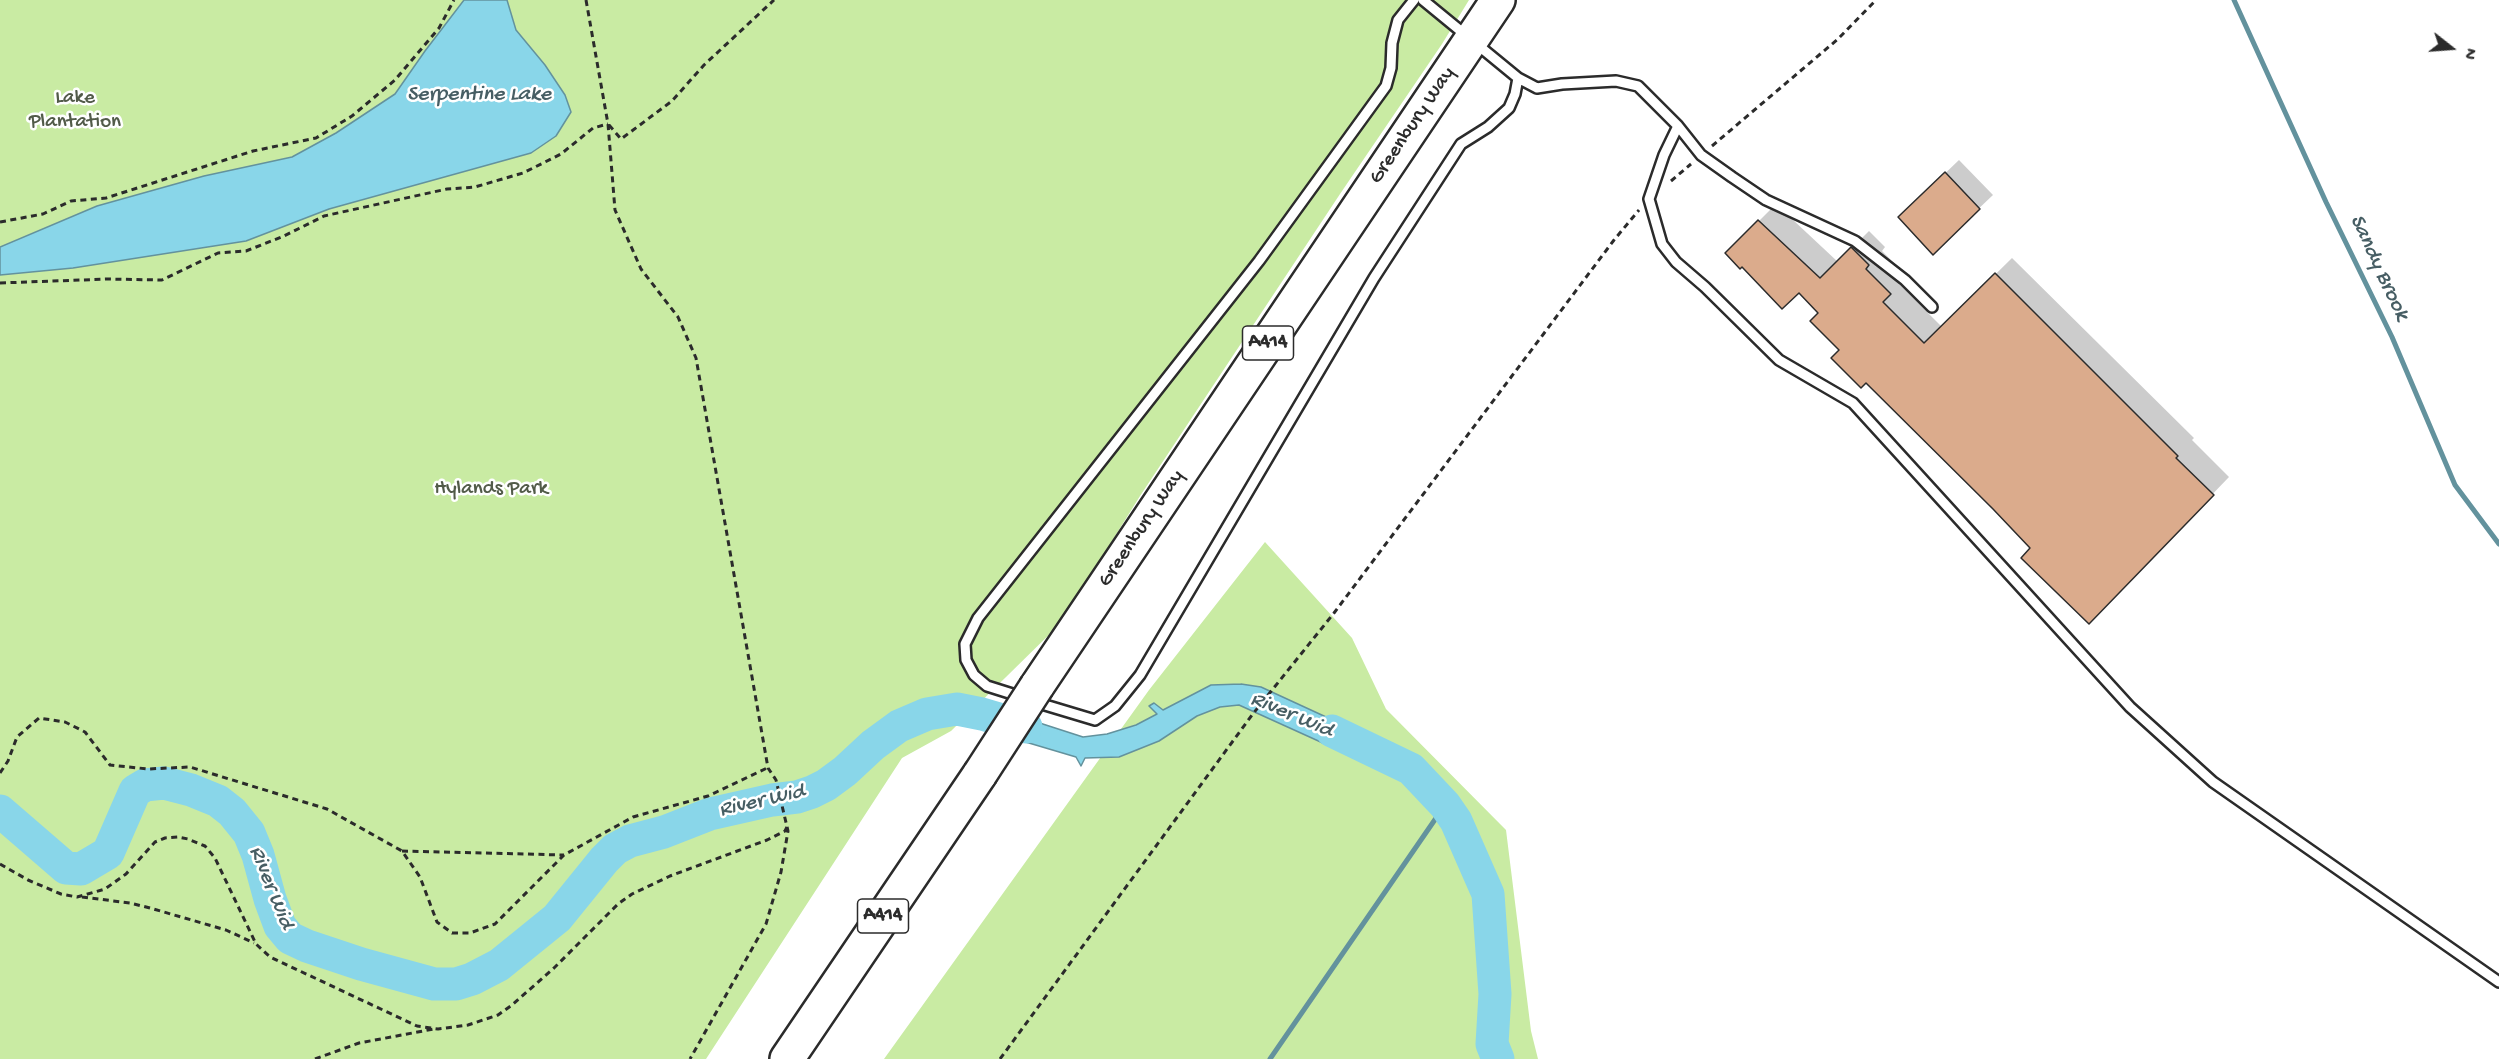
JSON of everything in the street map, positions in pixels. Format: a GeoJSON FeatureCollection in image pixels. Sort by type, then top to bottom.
{"type":"FeatureCollection","features":[{"type":"Feature","properties":{"kind":"highway","name":"Greenbury Way"},"geometry":{"type":"LineString","coordinates":[[787,1059],[1498,0]]}},
{"type":"Feature","properties":{"kind":"lane"},"geometry":{"type":"LineString","coordinates":[[1414,0],[1398,20],[1386,86],[1259,261],[978,618],[964,644],[966,660],[974,675],[987,686],[1053,709],[1095,720],[1115,706],[1146,666],[1380,268],[1461,144],[1488,127],[1509,108],[1518,78]]}},
{"type":"Feature","properties":{"kind":"lane"},"geometry":{"type":"LineString","coordinates":[[1423,0],[1470,41],[1518,78],[1537,88],[1616,81],[1638,86],[1678,126],[1701,155],[1766,200],[1855,241],[1905,280],[1932,307]]}},
{"type":"Feature","properties":{"kind":"lane"},"geometry":{"type":"LineString","coordinates":[[1678,126],[1664,155],[1648,199],[1662,244],[1676,262],[1705,287],[1779,360],[1852,403],[2130,707],[2213,782],[2499,982]]}},
{"type":"Feature","properties":{"kind":"path"},"geometry":{"type":"LineString","coordinates":[[0,222],[43,214],[71,201],[106,198],[253,151],[316,138],[352,116],[395,80],[438,28],[454,0]]}},
{"type":"Feature","properties":{"kind":"path"},"geometry":{"type":"LineString","coordinates":[[586,0],[608,124],[615,210],[640,269],[678,317],[696,358],[768,768],[776,780],[788,827],[781,872],[766,924],[690,1059]]}},
{"type":"Feature","properties":{"kind":"path"},"geometry":{"type":"LineString","coordinates":[[608,124],[621,140],[672,101],[704,65],[774,0]]}},
{"type":"Feature","properties":{"kind":"path"},"geometry":{"type":"LineString","coordinates":[[1000,1059],[1252,715],[1334,613],[1614,240],[1648,199],[1838,39],[1876,0]]}},
{"type":"Feature","properties":{"kind":"path"},"geometry":{"type":"LineString","coordinates":[[0,283],[108,279],[162,280],[218,253],[246,251],[284,236],[324,216],[447,189],[475,187],[523,173],[561,154],[593,128],[608,124]]}},
{"type":"Feature","properties":{"kind":"path"},"geometry":{"type":"LineString","coordinates":[[0,773],[8,761],[17,737],[39,718],[65,722],[85,732],[110,765],[148,769],[190,768],[327,808],[402,851],[420,876],[437,922],[452,933],[470,933],[495,924],[564,855],[633,817],[708,796],[768,768]]}},
{"type":"Feature","properties":{"kind":"path"},"geometry":{"type":"LineString","coordinates":[[315,1059],[359,1043],[475,1023],[498,1015],[513,1005],[554,968],[618,904],[632,894],[670,876],[767,840],[785,831],[788,827]]}},
{"type":"Feature","properties":{"kind":"path"},"geometry":{"type":"LineString","coordinates":[[77,897],[105,889],[126,874],[155,842],[178,837],[188,839],[204,846],[215,858],[256,944]]}},
{"type":"Feature","properties":{"kind":"path"},"geometry":{"type":"LineString","coordinates":[[402,851],[564,855]]}},
{"type":"Feature","properties":{"kind":"path"},"geometry":{"type":"LineString","coordinates":[[0,864],[28,880],[61,894],[130,903],[226,930],[256,944],[270,957],[325,984],[417,1026],[438,1029]]}},
{"type":"Feature","properties":{"kind":"green space","name":"Hylands Park"},"geometry":{"type":"Polygon","coordinates":[[[0,0],[1469,0],[1442,44],[1140,496],[1061,623],[951,731],[902,758],[706,1059],[0,1059],[0,0]]]}},
{"type":"Feature","properties":{"kind":"green space"},"geometry":{"type":"Polygon","coordinates":[[[1265,542],[1352,638],[1386,709],[1506,830],[1531,1031],[1538,1059],[884,1059],[1149,690],[1265,542]]]}},
{"type":"Feature","properties":{"kind":"water","name":"Serpentine Lake"},"geometry":{"type":"Polygon","coordinates":[[[464,0],[507,0],[516,30],[545,65],[565,95],[571,112],[556,136],[531,153],[329,209],[246,241],[73,268],[0,275],[0,247],[97,206],[204,176],[292,157],[336,133],[395,94],[464,0]]]}},
{"type":"Feature","properties":{"kind":"water"},"geometry":{"type":"Polygon","coordinates":[[[1241,684],[1261,687],[1376,740],[1367,763],[1239,705],[1220,707],[1197,716],[1159,741],[1119,757],[1085,758],[1081,766],[1076,757],[975,727],[987,706],[1083,737],[1107,734],[1136,725],[1157,714],[1149,706],[1154,703],[1163,710],[1211,685],[1241,684]]]}},
{"type":"Feature","properties":{"kind":"building"},"geometry":{"type":"Polygon","coordinates":[[[1945,172],[1980,209],[1933,255],[1898,217],[1945,172]]]}},
{"type":"Feature","properties":{"kind":"building"},"geometry":{"type":"Polygon","coordinates":[[[1758,220],[1820,278],[1851,247],[1869,265],[1866,269],[1891,294],[1883,302],[1924,343],[1995,273],[2214,495],[2089,624],[2021,558],[2030,548],[1993,509],[1866,383],[1861,388],[1831,358],[1839,350],[1810,321],[1818,313],[1799,293],[1782,309],[1742,267],[1740,269],[1725,253],[1758,220]]]}},
{"type":"Feature","properties":{"kind":"waterway","name":"Sandy Brook"},"geometry":{"type":"LineString","coordinates":[[2234,0],[2326,202],[2392,337],[2455,485],[2499,544]]}},
{"type":"Feature","properties":{"kind":"waterway","name":"River Wid"},"geometry":{"type":"LineString","coordinates":[[0,811],[66,868],[81,869],[108,853],[135,791],[145,785],[164,783],[191,790],[218,801],[232,812],[249,833],[280,926],[290,938],[361,964],[434,984],[456,984],[472,979],[499,965],[557,918],[604,860],[615,849],[630,841],[664,832],[710,814],[812,792],[845,771],[873,745],[899,726],[927,714],[957,709],[1026,727]]}},
{"type":"Feature","properties":{"kind":"waterway","name":"River Wid"},"geometry":{"type":"LineString","coordinates":[[1332,731],[1411,769],[1445,805],[1456,821],[1488,894],[1495,994],[1492,1044],[1498,1059]]}},
{"type":"Feature","properties":{"kind":"waterway"},"geometry":{"type":"LineString","coordinates":[[1270,1059],[1445,805]]}},
{"type":"Feature","properties":{"kind":"park label","name":"Lake Plantation"},"geometry":{"type":"Point","coordinates":[75,111]}}]}
